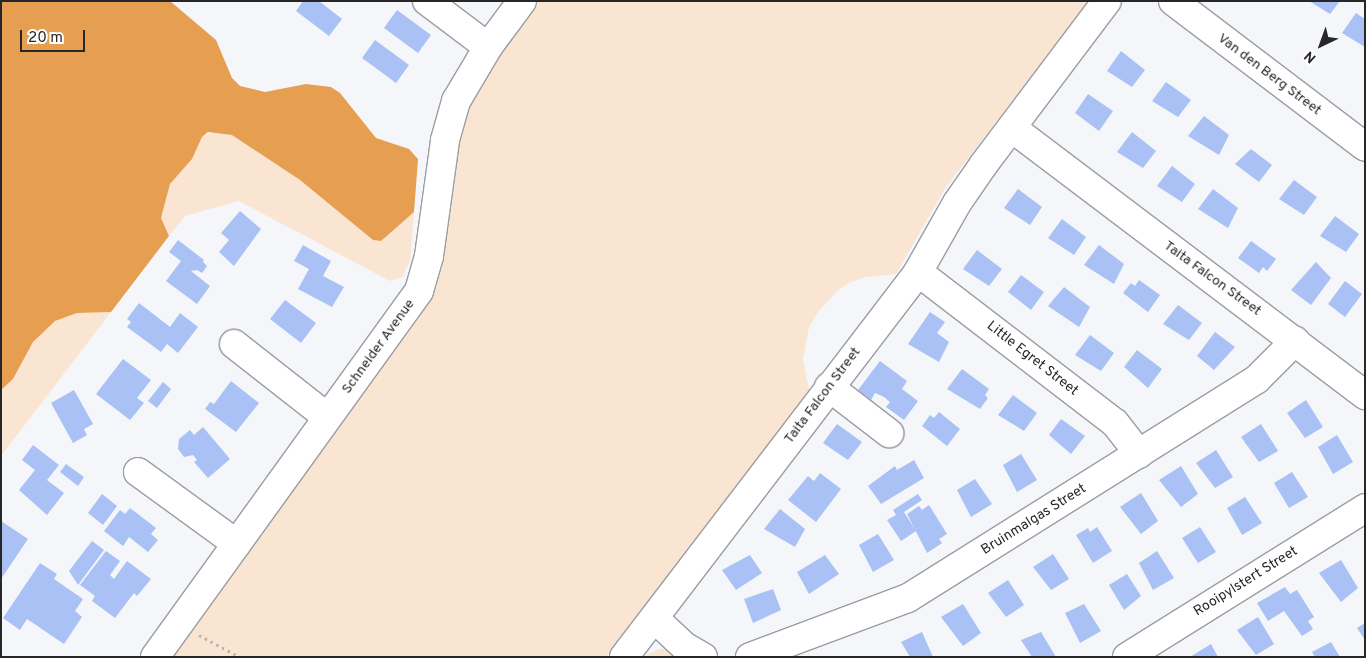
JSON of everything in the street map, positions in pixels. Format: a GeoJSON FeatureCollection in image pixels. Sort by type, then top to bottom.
{"type":"FeatureCollection","features":[{"type":"Feature","properties":{"kind":"street"},"geometry":{"type":"LineString","coordinates":[[426,1],[488,47]]}},
{"type":"Feature","properties":{"kind":"street","name":"Schneider Avenue"},"geometry":{"type":"LineString","coordinates":[[155,657],[180,626],[327,417],[396,328],[419,291],[429,256],[445,140],[459,94],[488,47],[522,1]]}},
{"type":"Feature","properties":{"kind":"street","name":"Taita Falcon Street"},"geometry":{"type":"LineString","coordinates":[[624,657],[918,272],[957,202],[1107,1]]}},
{"type":"Feature","properties":{"kind":"street","name":"Van den Berg Street"},"geometry":{"type":"LineString","coordinates":[[1173,1],[1365,147]]}},
{"type":"Feature","properties":{"kind":"street","name":"Taita Falcon Street"},"geometry":{"type":"LineString","coordinates":[[1012,128],[1365,395]]}},
{"type":"Feature","properties":{"kind":"street","name":"Little Egret Street"},"geometry":{"type":"LineString","coordinates":[[918,272],[1115,423],[1139,454]]}},
{"type":"Feature","properties":{"kind":"street","name":"Bruinmalgas Street"},"geometry":{"type":"LineString","coordinates":[[750,657],[908,598],[1267,372],[1295,341]]}},
{"type":"Feature","properties":{"kind":"street"},"geometry":{"type":"LineString","coordinates":[[234,344],[327,417]]}},
{"type":"Feature","properties":{"kind":"street"},"geometry":{"type":"LineString","coordinates":[[829,387],[889,433]]}},
{"type":"Feature","properties":{"kind":"street"},"geometry":{"type":"LineString","coordinates":[[138,472],[238,544]]}},
{"type":"Feature","properties":{"kind":"street","name":"Rooipylstert Street"},"geometry":{"type":"LineString","coordinates":[[1127,657],[1365,508]]}},
{"type":"Feature","properties":{"kind":"street"},"geometry":{"type":"LineString","coordinates":[[654,618],[684,646],[703,657]]}},
{"type":"Feature","properties":{"kind":"path"},"geometry":{"type":"LineString","coordinates":[[180,626],[240,657]]}},
{"type":"Feature","properties":{"kind":"shaded area"},"geometry":{"type":"Polygon","coordinates":[[[1,1],[170,1],[216,40],[232,78],[240,86],[265,92],[306,84],[331,87],[340,93],[376,138],[409,149],[418,159],[414,212],[381,241],[373,240],[300,180],[232,135],[208,132],[202,137],[192,159],[170,184],[161,218],[169,236],[111,312],[77,313],[55,321],[33,342],[13,379],[1,390],[1,1]]]}},
{"type":"Feature","properties":{"kind":"shaded area"},"geometry":{"type":"Polygon","coordinates":[[[533,1],[1088,1],[946,187],[896,274],[866,277],[851,282],[838,290],[818,312],[809,327],[803,360],[810,394],[607,657],[167,657],[419,318],[428,302],[462,105],[533,1]]]}},
{"type":"Feature","properties":{"kind":"shaded area"},"geometry":{"type":"Polygon","coordinates":[[[216,131],[232,134],[300,180],[373,240],[381,241],[414,212],[410,261],[402,277],[390,281],[239,201],[185,216],[169,236],[161,218],[170,184],[192,159],[202,137],[216,131]]]}},
{"type":"Feature","properties":{"kind":"shaded area"},"geometry":{"type":"Polygon","coordinates":[[[111,312],[1,456],[1,390],[13,379],[33,342],[55,321],[77,313],[111,312]]]}},
{"type":"Feature","properties":{"kind":"shaded area"},"geometry":{"type":"Polygon","coordinates":[[[659,649],[665,649],[677,657],[644,657],[659,649]]]}},
{"type":"Feature","properties":{"kind":"building"},"geometry":{"type":"Polygon","coordinates":[[[303,1],[319,1],[342,19],[329,36],[296,11],[303,1]]]}},
{"type":"Feature","properties":{"kind":"building"},"geometry":{"type":"Polygon","coordinates":[[[1309,1],[1340,1],[1330,14],[1309,1]]]}},
{"type":"Feature","properties":{"kind":"building"},"geometry":{"type":"Polygon","coordinates":[[[397,10],[431,35],[418,53],[384,28],[397,10]]]}},
{"type":"Feature","properties":{"kind":"building"},"geometry":{"type":"Polygon","coordinates":[[[1356,13],[1365,19],[1365,47],[1342,33],[1356,13]]]}},
{"type":"Feature","properties":{"kind":"building"},"geometry":{"type":"Polygon","coordinates":[[[375,40],[409,65],[396,83],[362,58],[375,40]]]}},
{"type":"Feature","properties":{"kind":"building"},"geometry":{"type":"Polygon","coordinates":[[[1121,51],[1145,70],[1132,87],[1107,71],[1121,51]]]}},
{"type":"Feature","properties":{"kind":"building"},"geometry":{"type":"Polygon","coordinates":[[[1166,82],[1191,100],[1178,117],[1152,101],[1166,82]]]}},
{"type":"Feature","properties":{"kind":"building"},"geometry":{"type":"Polygon","coordinates":[[[1088,94],[1113,111],[1099,131],[1075,113],[1088,94]]]}},
{"type":"Feature","properties":{"kind":"building"},"geometry":{"type":"Polygon","coordinates":[[[1204,116],[1229,135],[1219,155],[1188,136],[1204,116]]]}},
{"type":"Feature","properties":{"kind":"building"},"geometry":{"type":"Polygon","coordinates":[[[1132,132],[1156,151],[1143,168],[1117,152],[1132,132]]]}},
{"type":"Feature","properties":{"kind":"building"},"geometry":{"type":"Polygon","coordinates":[[[1251,149],[1272,165],[1259,182],[1235,164],[1251,149]]]}},
{"type":"Feature","properties":{"kind":"building"},"geometry":{"type":"Polygon","coordinates":[[[1172,166],[1195,184],[1182,202],[1157,186],[1172,166]]]}},
{"type":"Feature","properties":{"kind":"building"},"geometry":{"type":"Polygon","coordinates":[[[1294,180],[1317,197],[1304,215],[1279,199],[1294,180]]]}},
{"type":"Feature","properties":{"kind":"building"},"geometry":{"type":"Polygon","coordinates":[[[1018,189],[1042,207],[1030,225],[1004,208],[1018,189]]]}},
{"type":"Feature","properties":{"kind":"building"},"geometry":{"type":"Polygon","coordinates":[[[1213,189],[1238,208],[1228,228],[1198,209],[1213,189]]]}},
{"type":"Feature","properties":{"kind":"building"},"geometry":{"type":"Polygon","coordinates":[[[240,211],[261,229],[234,266],[219,252],[229,240],[221,233],[240,211]]]}},
{"type":"Feature","properties":{"kind":"building"},"geometry":{"type":"Polygon","coordinates":[[[1335,216],[1359,234],[1346,252],[1320,236],[1335,216]]]}},
{"type":"Feature","properties":{"kind":"building"},"geometry":{"type":"Polygon","coordinates":[[[1062,219],[1086,237],[1074,255],[1048,238],[1062,219]]]}},
{"type":"Feature","properties":{"kind":"building"},"geometry":{"type":"Polygon","coordinates":[[[178,240],[204,260],[203,262],[207,266],[202,273],[197,270],[191,271],[210,286],[197,304],[166,281],[181,261],[169,252],[178,240]]]}},
{"type":"Feature","properties":{"kind":"building"},"geometry":{"type":"Polygon","coordinates":[[[1251,241],[1276,259],[1267,271],[1263,267],[1259,273],[1238,258],[1251,241]]]}},
{"type":"Feature","properties":{"kind":"building"},"geometry":{"type":"Polygon","coordinates":[[[303,245],[331,261],[323,276],[344,287],[332,307],[298,289],[309,269],[294,261],[303,245]]]}},
{"type":"Feature","properties":{"kind":"building"},"geometry":{"type":"Polygon","coordinates":[[[1099,245],[1124,264],[1114,284],[1084,265],[1099,245]]]}},
{"type":"Feature","properties":{"kind":"building"},"geometry":{"type":"Polygon","coordinates":[[[977,250],[1002,269],[989,286],[963,269],[977,250]]]}},
{"type":"Feature","properties":{"kind":"building"},"geometry":{"type":"Polygon","coordinates":[[[1316,262],[1331,278],[1311,305],[1291,290],[1316,262]]]}},
{"type":"Feature","properties":{"kind":"building"},"geometry":{"type":"Polygon","coordinates":[[[1021,275],[1044,292],[1031,310],[1008,292],[1021,275]]]}},
{"type":"Feature","properties":{"kind":"building"},"geometry":{"type":"Polygon","coordinates":[[[1139,280],[1160,295],[1148,312],[1123,293],[1131,283],[1135,286],[1139,280]]]}},
{"type":"Feature","properties":{"kind":"building"},"geometry":{"type":"Polygon","coordinates":[[[1345,281],[1362,294],[1345,317],[1328,304],[1345,281]]]}},
{"type":"Feature","properties":{"kind":"building"},"geometry":{"type":"Polygon","coordinates":[[[1064,287],[1090,307],[1079,327],[1048,306],[1064,287]]]}},
{"type":"Feature","properties":{"kind":"building"},"geometry":{"type":"Polygon","coordinates":[[[285,300],[316,323],[301,343],[270,319],[285,300]]]}},
{"type":"Feature","properties":{"kind":"building"},"geometry":{"type":"Polygon","coordinates":[[[139,303],[170,327],[180,313],[198,327],[178,353],[167,344],[161,352],[127,327],[131,322],[127,319],[139,303]]]}},
{"type":"Feature","properties":{"kind":"building"},"geometry":{"type":"Polygon","coordinates":[[[1178,305],[1202,323],[1189,340],[1163,324],[1178,305]]]}},
{"type":"Feature","properties":{"kind":"building"},"geometry":{"type":"Polygon","coordinates":[[[930,312],[945,322],[937,333],[949,342],[939,362],[908,344],[930,312]]]}},
{"type":"Feature","properties":{"kind":"building"},"geometry":{"type":"Polygon","coordinates":[[[1215,332],[1235,347],[1214,370],[1197,356],[1215,332]]]}},
{"type":"Feature","properties":{"kind":"building"},"geometry":{"type":"Polygon","coordinates":[[[1090,335],[1114,353],[1101,371],[1075,355],[1090,335]]]}},
{"type":"Feature","properties":{"kind":"building"},"geometry":{"type":"Polygon","coordinates":[[[1137,350],[1162,369],[1148,388],[1124,367],[1137,350]]]}},
{"type":"Feature","properties":{"kind":"building"},"geometry":{"type":"Polygon","coordinates":[[[123,359],[151,380],[137,398],[144,403],[130,420],[96,394],[123,359]]]}},
{"type":"Feature","properties":{"kind":"building"},"geometry":{"type":"Polygon","coordinates":[[[880,361],[907,381],[902,389],[918,401],[904,420],[886,407],[890,402],[884,397],[875,393],[871,400],[858,390],[880,361]]]}},
{"type":"Feature","properties":{"kind":"building"},"geometry":{"type":"Polygon","coordinates":[[[962,369],[989,389],[985,395],[988,398],[980,409],[947,389],[962,369]]]}},
{"type":"Feature","properties":{"kind":"building"},"geometry":{"type":"Polygon","coordinates":[[[231,381],[259,403],[236,432],[205,409],[210,402],[214,404],[231,381]]]}},
{"type":"Feature","properties":{"kind":"building"},"geometry":{"type":"Polygon","coordinates":[[[163,382],[171,389],[157,408],[148,401],[163,382]]]}},
{"type":"Feature","properties":{"kind":"building"},"geometry":{"type":"Polygon","coordinates":[[[74,390],[93,424],[84,429],[87,435],[73,443],[51,403],[74,390]]]}},
{"type":"Feature","properties":{"kind":"building"},"geometry":{"type":"Polygon","coordinates":[[[1013,395],[1037,413],[1024,431],[998,415],[1013,395]]]}},
{"type":"Feature","properties":{"kind":"building"},"geometry":{"type":"Polygon","coordinates":[[[1306,400],[1323,427],[1305,438],[1287,413],[1306,400]]]}},
{"type":"Feature","properties":{"kind":"building"},"geometry":{"type":"Polygon","coordinates":[[[939,412],[960,429],[947,446],[922,426],[930,415],[934,418],[939,412]]]}},
{"type":"Feature","properties":{"kind":"building"},"geometry":{"type":"Polygon","coordinates":[[[1061,419],[1085,436],[1071,454],[1049,435],[1061,419]]]}},
{"type":"Feature","properties":{"kind":"building"},"geometry":{"type":"Polygon","coordinates":[[[837,424],[862,442],[848,460],[823,443],[837,424]]]}},
{"type":"Feature","properties":{"kind":"building"},"geometry":{"type":"Polygon","coordinates":[[[1261,424],[1278,451],[1259,462],[1241,437],[1261,424]]]}},
{"type":"Feature","properties":{"kind":"building"},"geometry":{"type":"Polygon","coordinates":[[[203,427],[230,459],[208,478],[194,462],[197,460],[193,455],[184,457],[178,449],[179,439],[190,430],[194,435],[203,427]]]}},
{"type":"Feature","properties":{"kind":"building"},"geometry":{"type":"Polygon","coordinates":[[[1337,435],[1353,462],[1333,474],[1318,447],[1337,435]]]}},
{"type":"Feature","properties":{"kind":"building"},"geometry":{"type":"Polygon","coordinates":[[[33,445],[59,465],[47,480],[64,493],[47,515],[19,490],[35,470],[22,460],[33,445]]]}},
{"type":"Feature","properties":{"kind":"building"},"geometry":{"type":"Polygon","coordinates":[[[1216,450],[1233,477],[1215,488],[1196,463],[1216,450]]]}},
{"type":"Feature","properties":{"kind":"building"},"geometry":{"type":"Polygon","coordinates":[[[1021,454],[1037,480],[1017,492],[1003,465],[1021,454]]]}},
{"type":"Feature","properties":{"kind":"building"},"geometry":{"type":"Polygon","coordinates":[[[914,460],[924,478],[881,504],[868,486],[895,466],[897,470],[914,460]]]}},
{"type":"Feature","properties":{"kind":"building"},"geometry":{"type":"Polygon","coordinates":[[[66,464],[84,477],[78,486],[60,472],[66,464]]]}},
{"type":"Feature","properties":{"kind":"building"},"geometry":{"type":"Polygon","coordinates":[[[1181,466],[1198,494],[1181,507],[1159,480],[1181,466]]]}},
{"type":"Feature","properties":{"kind":"building"},"geometry":{"type":"Polygon","coordinates":[[[1292,472],[1308,497],[1289,508],[1274,483],[1292,472]]]}},
{"type":"Feature","properties":{"kind":"building"},"geometry":{"type":"Polygon","coordinates":[[[820,473],[841,489],[816,522],[788,500],[808,476],[814,481],[820,473]]]}},
{"type":"Feature","properties":{"kind":"building"},"geometry":{"type":"Polygon","coordinates":[[[975,479],[992,504],[971,517],[957,490],[975,479]]]}},
{"type":"Feature","properties":{"kind":"building"},"geometry":{"type":"Polygon","coordinates":[[[1141,493],[1158,521],[1141,534],[1120,507],[1141,493]]]}},
{"type":"Feature","properties":{"kind":"building"},"geometry":{"type":"Polygon","coordinates":[[[102,494],[117,506],[103,525],[88,513],[102,494]]]}},
{"type":"Feature","properties":{"kind":"building"},"geometry":{"type":"Polygon","coordinates":[[[918,494],[922,500],[904,512],[916,531],[901,541],[887,520],[896,515],[893,510],[918,494]]]}},
{"type":"Feature","properties":{"kind":"building"},"geometry":{"type":"Polygon","coordinates":[[[1245,497],[1262,523],[1242,535],[1227,508],[1245,497]]]}},
{"type":"Feature","properties":{"kind":"building"},"geometry":{"type":"Polygon","coordinates":[[[929,505],[947,534],[939,539],[942,543],[927,553],[907,514],[919,506],[922,510],[929,505]]]}},
{"type":"Feature","properties":{"kind":"building"},"geometry":{"type":"Polygon","coordinates":[[[130,508],[156,528],[151,534],[158,540],[148,552],[129,537],[123,546],[104,531],[120,510],[125,514],[130,508]]]}},
{"type":"Feature","properties":{"kind":"building"},"geometry":{"type":"Polygon","coordinates":[[[780,509],[805,529],[795,547],[764,529],[780,509]]]}},
{"type":"Feature","properties":{"kind":"building"},"geometry":{"type":"Polygon","coordinates":[[[1,521],[28,539],[1,579],[1,521]]]}},
{"type":"Feature","properties":{"kind":"building"},"geometry":{"type":"Polygon","coordinates":[[[1097,527],[1112,551],[1093,563],[1076,535],[1088,528],[1090,532],[1097,527]]]}},
{"type":"Feature","properties":{"kind":"building"},"geometry":{"type":"Polygon","coordinates":[[[1200,527],[1216,552],[1198,563],[1182,538],[1200,527]]]}},
{"type":"Feature","properties":{"kind":"building"},"geometry":{"type":"Polygon","coordinates":[[[878,534],[894,560],[873,572],[859,545],[878,534]]]}},
{"type":"Feature","properties":{"kind":"building"},"geometry":{"type":"Polygon","coordinates":[[[92,541],[104,550],[78,585],[69,571],[92,541]]]}},
{"type":"Feature","properties":{"kind":"building"},"geometry":{"type":"Polygon","coordinates":[[[106,551],[120,561],[110,575],[114,579],[127,561],[151,579],[137,596],[134,593],[115,618],[92,601],[95,596],[80,585],[106,551]]]}},
{"type":"Feature","properties":{"kind":"building"},"geometry":{"type":"Polygon","coordinates":[[[1157,551],[1174,578],[1153,590],[1139,563],[1157,551]]]}},
{"type":"Feature","properties":{"kind":"building"},"geometry":{"type":"Polygon","coordinates":[[[1053,554],[1069,579],[1051,590],[1033,567],[1053,554]]]}},
{"type":"Feature","properties":{"kind":"building"},"geometry":{"type":"Polygon","coordinates":[[[750,555],[762,573],[736,590],[722,570],[750,555]]]}},
{"type":"Feature","properties":{"kind":"building"},"geometry":{"type":"Polygon","coordinates":[[[825,555],[839,574],[809,594],[797,572],[825,555]]]}},
{"type":"Feature","properties":{"kind":"building"},"geometry":{"type":"Polygon","coordinates":[[[1341,560],[1358,588],[1341,602],[1319,573],[1341,560]]]}},
{"type":"Feature","properties":{"kind":"building"},"geometry":{"type":"Polygon","coordinates":[[[40,563],[57,574],[54,579],[83,599],[75,611],[82,617],[64,644],[27,619],[20,630],[3,618],[40,563]]]}},
{"type":"Feature","properties":{"kind":"building"},"geometry":{"type":"Polygon","coordinates":[[[1127,574],[1141,596],[1124,610],[1109,585],[1127,574]]]}},
{"type":"Feature","properties":{"kind":"building"},"geometry":{"type":"Polygon","coordinates":[[[1008,580],[1024,605],[1006,617],[988,593],[1008,580]]]}},
{"type":"Feature","properties":{"kind":"building"},"geometry":{"type":"Polygon","coordinates":[[[1285,587],[1290,594],[1297,590],[1314,617],[1308,621],[1313,629],[1302,636],[1284,611],[1268,621],[1257,603],[1285,587]]]}},
{"type":"Feature","properties":{"kind":"building"},"geometry":{"type":"Polygon","coordinates":[[[773,589],[781,610],[753,623],[744,599],[773,589]]]}},
{"type":"Feature","properties":{"kind":"building"},"geometry":{"type":"Polygon","coordinates":[[[963,604],[981,633],[963,646],[941,617],[963,604]]]}},
{"type":"Feature","properties":{"kind":"building"},"geometry":{"type":"Polygon","coordinates":[[[1084,604],[1101,631],[1080,643],[1065,613],[1084,604]]]}},
{"type":"Feature","properties":{"kind":"building"},"geometry":{"type":"Polygon","coordinates":[[[1258,617],[1274,644],[1256,655],[1237,630],[1258,617]]]}},
{"type":"Feature","properties":{"kind":"building"},"geometry":{"type":"Polygon","coordinates":[[[1365,623],[1365,640],[1357,628],[1365,623]]]}},
{"type":"Feature","properties":{"kind":"building"},"geometry":{"type":"Polygon","coordinates":[[[922,632],[933,657],[910,657],[901,642],[922,632]]]}},
{"type":"Feature","properties":{"kind":"building"},"geometry":{"type":"Polygon","coordinates":[[[1041,632],[1056,657],[1032,657],[1021,640],[1041,632]]]}},
{"type":"Feature","properties":{"kind":"building"},"geometry":{"type":"Polygon","coordinates":[[[1331,642],[1340,657],[1315,657],[1312,652],[1331,642]]]}},
{"type":"Feature","properties":{"kind":"building"},"geometry":{"type":"Polygon","coordinates":[[[1211,644],[1218,657],[1190,657],[1211,644]]]}}]}
